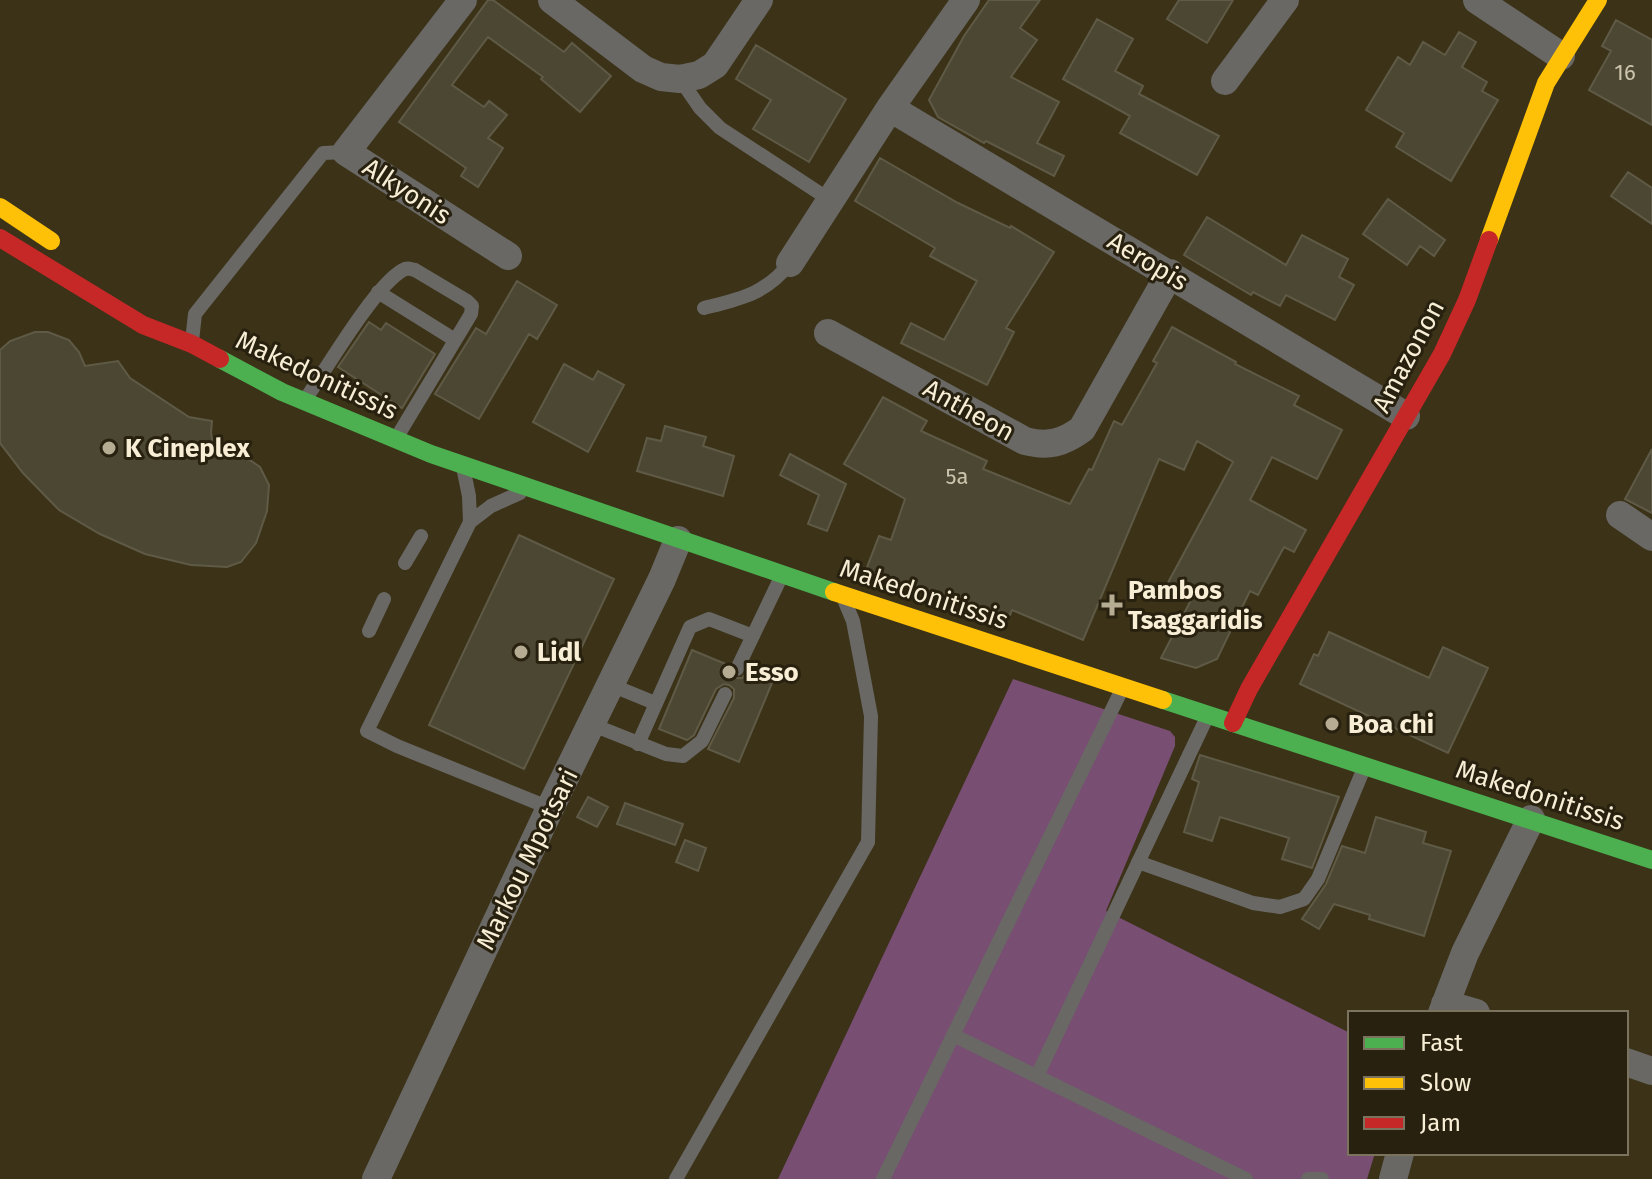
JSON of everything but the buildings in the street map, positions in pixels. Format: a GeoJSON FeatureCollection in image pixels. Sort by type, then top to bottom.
{"type":"FeatureCollection","features":[{"type":"Feature","properties":{"kind":"main road","name":"Amazonon"},"geometry":{"type":"LineString","coordinates":[[1233,723],[1249,689],[1442,354],[1467,300],[1546,83],[1598,0]]}},
{"type":"Feature","properties":{"kind":"main road"},"geometry":{"type":"LineString","coordinates":[[0,207],[63,249]]}},
{"type":"Feature","properties":{"kind":"main road","name":"Makedonitissis"},"geometry":{"type":"LineString","coordinates":[[0,238],[131,318],[192,344],[304,402],[395,441],[678,540],[1652,860]]}},
{"type":"Feature","properties":{"kind":"main road","name":"Makedonitissis"},"geometry":{"type":"LineString","coordinates":[[151,307],[192,344]]}},
{"type":"Feature","properties":{"kind":"street","name":"Alkyonis"},"geometry":{"type":"LineString","coordinates":[[463,0],[346,152],[508,256]]}},
{"type":"Feature","properties":{"kind":"street"},"geometry":{"type":"LineString","coordinates":[[552,0],[643,69],[661,77],[680,79],[699,75],[715,65],[759,0]]}},
{"type":"Feature","properties":{"kind":"street"},"geometry":{"type":"LineString","coordinates":[[790,263],[890,108],[966,0]]}},
{"type":"Feature","properties":{"kind":"street"},"geometry":{"type":"LineString","coordinates":[[1225,81],[1285,0]]}},
{"type":"Feature","properties":{"kind":"street"},"geometry":{"type":"LineString","coordinates":[[1477,0],[1561,56]]}},
{"type":"Feature","properties":{"kind":"street","name":"Aeropis"},"geometry":{"type":"LineString","coordinates":[[890,108],[1406,416]]}},
{"type":"Feature","properties":{"kind":"street","name":"Antheon"},"geometry":{"type":"LineString","coordinates":[[828,333],[1025,441],[1055,444],[1082,429],[1170,273]]}},
{"type":"Feature","properties":{"kind":"street"},"geometry":{"type":"LineString","coordinates":[[1620,515],[1652,537]]}},
{"type":"Feature","properties":{"kind":"street","name":"Markou Mpotsari"},"geometry":{"type":"LineString","coordinates":[[376,1179],[678,540]]}},
{"type":"Feature","properties":{"kind":"street"},"geometry":{"type":"LineString","coordinates":[[1444,1008],[1472,939],[1531,819]]}},
{"type":"Feature","properties":{"kind":"street"},"geometry":{"type":"LineString","coordinates":[[1628,1063],[1652,1071]]}},
{"type":"Feature","properties":{"kind":"street"},"geometry":{"type":"LineString","coordinates":[[1393,1179],[1399,1155]]}},
{"type":"Feature","properties":{"kind":"lane"},"geometry":{"type":"LineString","coordinates":[[680,79],[700,108],[720,128],[830,200]]}},
{"type":"Feature","properties":{"kind":"lane"},"geometry":{"type":"LineString","coordinates":[[192,344],[195,314],[323,153],[346,152]]}},
{"type":"Feature","properties":{"kind":"lane"},"geometry":{"type":"LineString","coordinates":[[704,308],[761,290],[776,281],[790,263]]}},
{"type":"Feature","properties":{"kind":"lane"},"geometry":{"type":"LineString","coordinates":[[304,402],[378,292],[408,268],[472,306],[471,314],[395,441]]}},
{"type":"Feature","properties":{"kind":"lane"},"geometry":{"type":"LineString","coordinates":[[378,292],[455,340]]}},
{"type":"Feature","properties":{"kind":"lane"},"geometry":{"type":"LineString","coordinates":[[463,466],[470,522]]}},
{"type":"Feature","properties":{"kind":"lane"},"geometry":{"type":"LineString","coordinates":[[527,489],[491,506],[470,522],[367,731],[550,808]]}},
{"type":"Feature","properties":{"kind":"lane"},"geometry":{"type":"LineString","coordinates":[[405,563],[421,536]]}},
{"type":"Feature","properties":{"kind":"lane"},"geometry":{"type":"LineString","coordinates":[[737,669],[783,575]]}},
{"type":"Feature","properties":{"kind":"lane"},"geometry":{"type":"LineString","coordinates":[[676,1179],[868,842],[871,716],[853,621],[841,594]]}},
{"type":"Feature","properties":{"kind":"lane"},"geometry":{"type":"LineString","coordinates":[[369,631],[384,599]]}},
{"type":"Feature","properties":{"kind":"lane"},"geometry":{"type":"LineString","coordinates":[[638,744],[690,627],[709,619],[753,636]]}},
{"type":"Feature","properties":{"kind":"lane"},"geometry":{"type":"LineString","coordinates":[[611,685],[655,703]]}},
{"type":"Feature","properties":{"kind":"lane"},"geometry":{"type":"LineString","coordinates":[[883,1179],[1123,686]]}},
{"type":"Feature","properties":{"kind":"lane"},"geometry":{"type":"LineString","coordinates":[[593,725],[675,756],[689,753],[706,735],[725,694]]}},
{"type":"Feature","properties":{"kind":"lane"},"geometry":{"type":"LineString","coordinates":[[1037,1076],[1208,714]]}},
{"type":"Feature","properties":{"kind":"lane"},"geometry":{"type":"LineString","coordinates":[[1138,862],[1253,903],[1280,907],[1304,899],[1318,879],[1365,765]]}},
{"type":"Feature","properties":{"kind":"lane"},"geometry":{"type":"LineString","coordinates":[[953,1035],[1246,1179]]}},
{"type":"Feature","properties":{"kind":"lane"},"geometry":{"type":"LineString","coordinates":[[1308,1179],[1322,1179]]}},
{"type":"Feature","properties":{"kind":"shaded area"},"geometry":{"type":"Polygon","coordinates":[[[1013,679],[1170,731],[1175,737],[1175,746],[1106,911],[1348,1032],[1348,1155],[1374,1155],[1367,1179],[778,1179],[1013,679]]]}},
{"type":"Feature","properties":{"kind":"traffic: fast"},"geometry":{"type":"LineString","coordinates":[[220,359],[282,392],[431,454],[834,592]]}},
{"type":"Feature","properties":{"kind":"traffic: fast"},"geometry":{"type":"LineString","coordinates":[[1163,700],[1652,860]]}},
{"type":"Feature","properties":{"kind":"traffic: slow"},"geometry":{"type":"LineString","coordinates":[[1489,240],[1546,83],[1598,0]]}},
{"type":"Feature","properties":{"kind":"traffic: slow"},"geometry":{"type":"LineString","coordinates":[[0,207],[51,241]]}},
{"type":"Feature","properties":{"kind":"traffic: slow"},"geometry":{"type":"LineString","coordinates":[[834,592],[1163,700]]}},
{"type":"Feature","properties":{"kind":"traffic: jam"},"geometry":{"type":"LineString","coordinates":[[0,238],[143,325],[192,344],[220,359]]}},
{"type":"Feature","properties":{"kind":"traffic: jam"},"geometry":{"type":"LineString","coordinates":[[1233,723],[1249,689],[1442,354],[1467,300],[1489,240]]}},
{"type":"Feature","properties":{"kind":"place","name":"K Cineplex"},"geometry":{"type":"Point","coordinates":[109,448]}},
{"type":"Feature","properties":{"kind":"place","name":"Pambos Tsaggaridis"},"geometry":{"type":"Point","coordinates":[1112,605]}},
{"type":"Feature","properties":{"kind":"place","name":"Lidl"},"geometry":{"type":"Point","coordinates":[521,652]}},
{"type":"Feature","properties":{"kind":"place","name":"Esso"},"geometry":{"type":"Point","coordinates":[729,672]}},
{"type":"Feature","properties":{"kind":"place","name":"Boa chi"},"geometry":{"type":"Point","coordinates":[1332,724]}}]}
